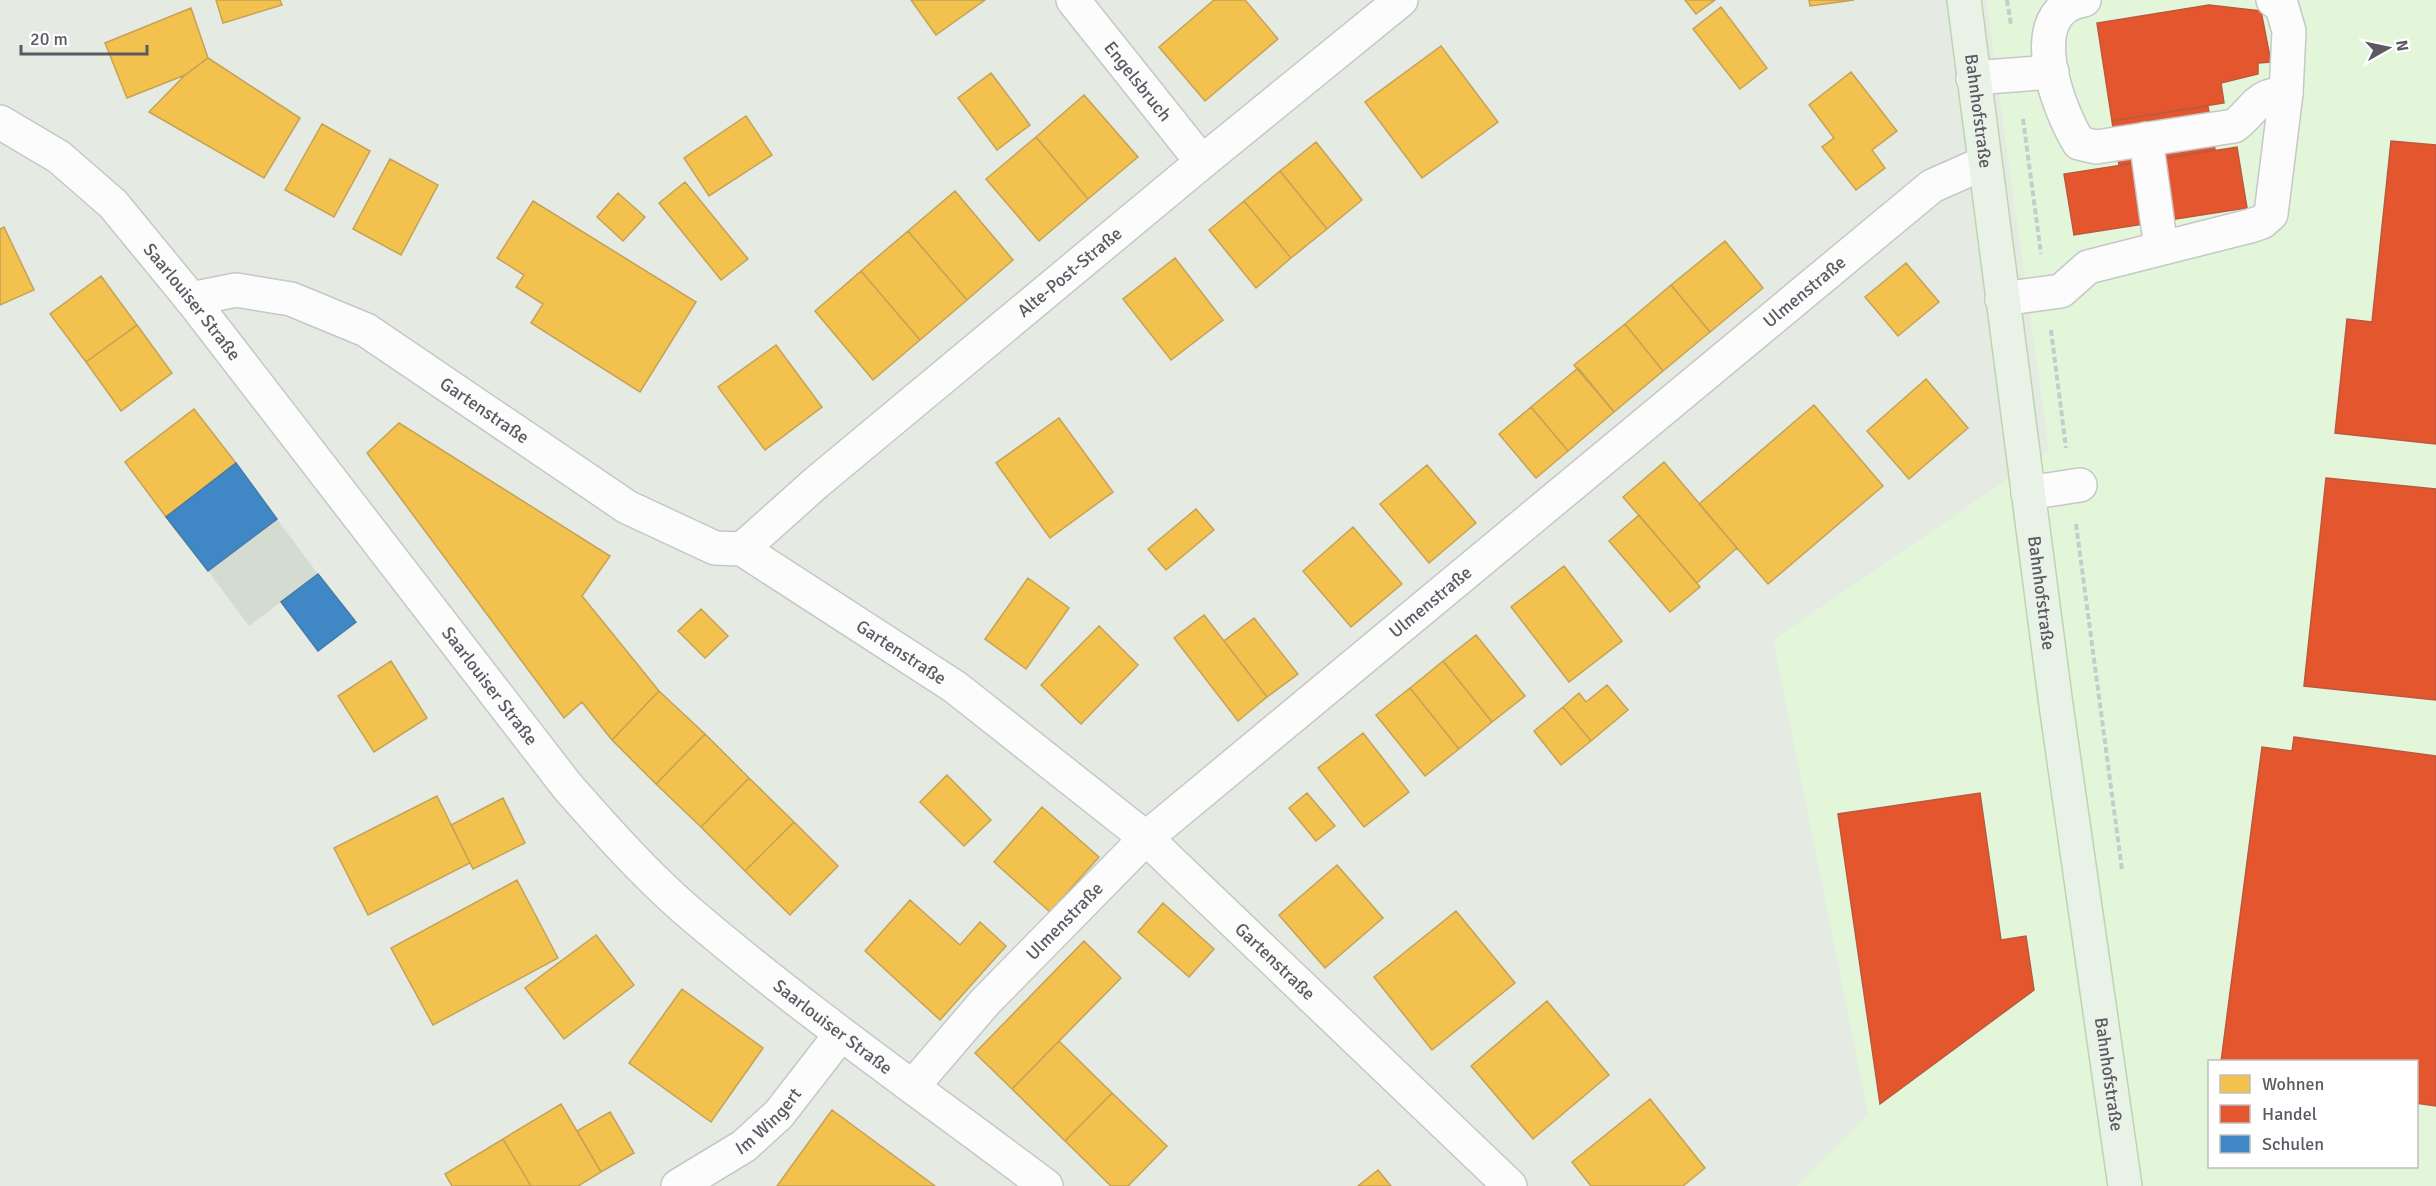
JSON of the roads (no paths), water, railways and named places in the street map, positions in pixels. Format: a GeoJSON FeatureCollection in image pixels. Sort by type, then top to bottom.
{"type":"FeatureCollection","features":[{"type":"Feature","properties":{"kind":"main road","name":"Bahnhofstraße"},"geometry":{"type":"LineString","coordinates":[[1964,0],[2028,493],[2125,1186]]}},
{"type":"Feature","properties":{"kind":"street","name":"Engelsbruch"},"geometry":{"type":"LineString","coordinates":[[1072,0],[1202,162]]}},
{"type":"Feature","properties":{"kind":"street","name":"Alte-Post-Straße"},"geometry":{"type":"LineString","coordinates":[[742,549],[816,482],[1401,0]]}},
{"type":"Feature","properties":{"kind":"street"},"geometry":{"type":"LineString","coordinates":[[2084,0],[2064,6],[2054,19],[2049,33],[2052,72],[2058,98],[2069,127],[2079,143],[2096,147],[2234,126],[2266,97],[2286,93]]}},
{"type":"Feature","properties":{"kind":"street"},"geometry":{"type":"LineString","coordinates":[[2002,299],[2061,291],[2088,267],[2250,226],[2262,222],[2271,213],[2286,93],[2289,31],[2282,7],[2274,0]]}},
{"type":"Feature","properties":{"kind":"street"},"geometry":{"type":"LineString","coordinates":[[1973,78],[2052,72]]}},
{"type":"Feature","properties":{"kind":"street","name":"Saarlouiser Straße"},"geometry":{"type":"LineString","coordinates":[[0,122],[59,157],[113,204],[191,299],[567,786],[628,854],[684,907],[841,1034],[1046,1186]]}},
{"type":"Feature","properties":{"kind":"street"},"geometry":{"type":"LineString","coordinates":[[2146,139],[2161,248]]}},
{"type":"Feature","properties":{"kind":"street","name":"Ulmenstraße"},"geometry":{"type":"LineString","coordinates":[[913,1086],[985,1002],[1146,838],[1932,186],[1984,163]]}},
{"type":"Feature","properties":{"kind":"street","name":"Gartenstraße"},"geometry":{"type":"LineString","coordinates":[[191,299],[236,290],[291,299],[366,330],[627,507],[716,548],[742,549],[956,687],[1146,838],[1510,1186]]}},
{"type":"Feature","properties":{"kind":"street"},"geometry":{"type":"LineString","coordinates":[[2028,493],[2075,486]]}},
{"type":"Feature","properties":{"kind":"street","name":"Im Wingert"},"geometry":{"type":"LineString","coordinates":[[678,1186],[744,1146],[779,1114],[841,1034]]}}]}
